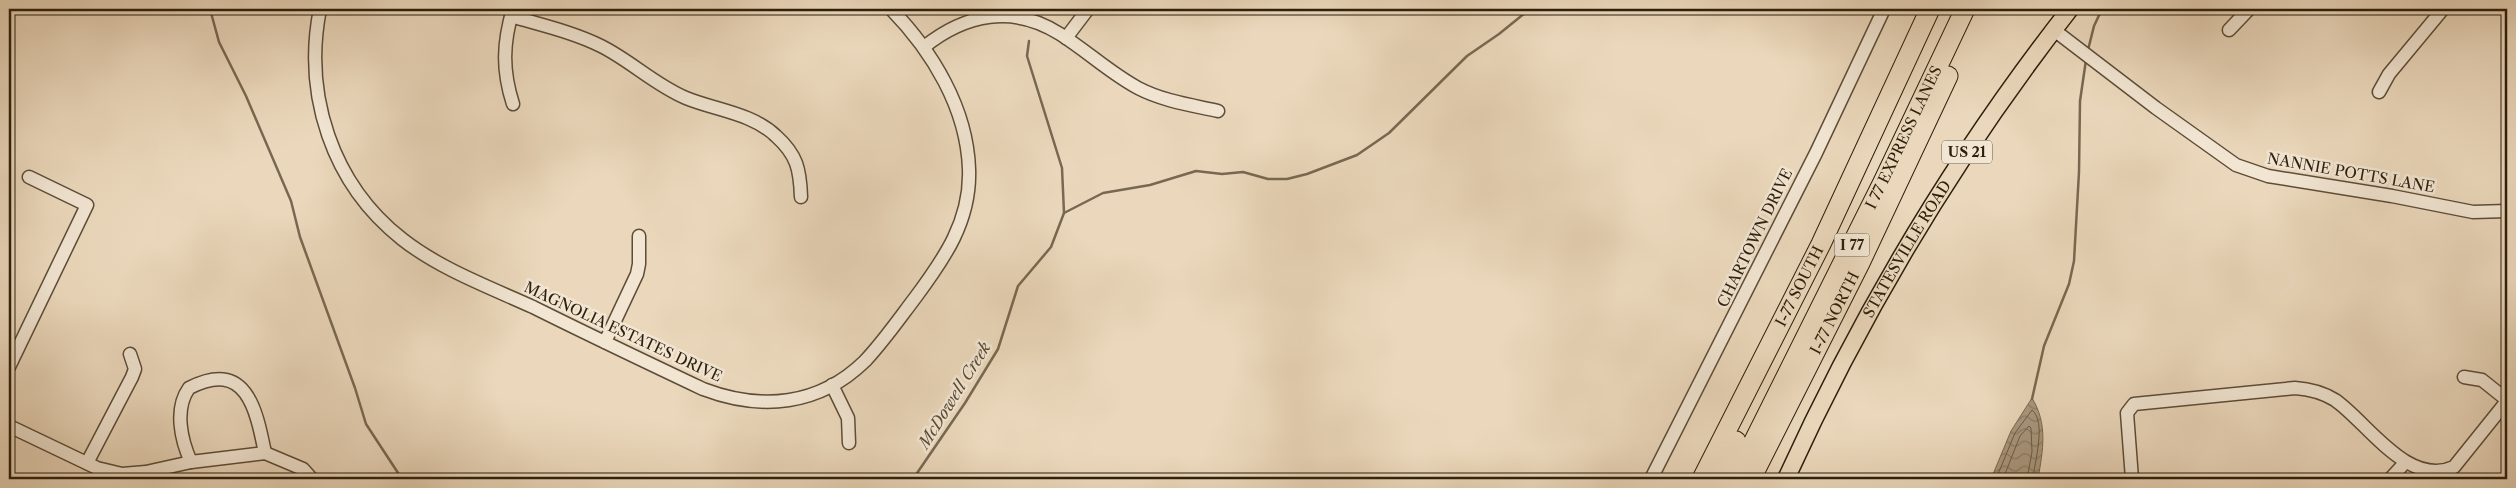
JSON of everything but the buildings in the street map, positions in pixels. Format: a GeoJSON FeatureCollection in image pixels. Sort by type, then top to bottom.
{"type":"FeatureCollection","features":[{"type":"Feature","properties":{"kind":"highway","name":"I-77 SOUTH"},"geometry":{"type":"LineString","coordinates":[[1702,479],[1821,244],[1930,9]]}},
{"type":"Feature","properties":{"kind":"highway","name":"I 77 EXPRESS LANES"},"geometry":{"type":"LineString","coordinates":[[1717,479],[1832,249],[1943,9]]}},
{"type":"Feature","properties":{"kind":"highway","name":"I 77 EXPRESS LANES"},"geometry":{"type":"LineString","coordinates":[[1734,479],[1847,256],[1965,9]]}},
{"type":"Feature","properties":{"kind":"highway","name":"I-77 NORTH"},"geometry":{"type":"LineString","coordinates":[[1751,479],[1896,188],[1978,9]]}},
{"type":"Feature","properties":{"kind":"main road","name":"STATESVILLE ROAD"},"geometry":{"type":"LineString","coordinates":[[1786,479],[1834,378],[1911,241],[1982,128],[2070,9]]}},
{"type":"Feature","properties":{"kind":"street","name":"MAGNOLIA ESTATES DRIVE"},"geometry":{"type":"LineString","coordinates":[[320,9],[315,37],[314,64],[323,122],[331,146],[348,177],[376,215],[402,240],[423,254],[703,389],[734,400],[756,403],[788,401],[832,385],[864,362],[945,256],[964,214],[969,170],[966,145],[947,88],[924,47],[891,9]]}},
{"type":"Feature","properties":{"kind":"street"},"geometry":{"type":"LineString","coordinates":[[1066,38],[1088,9]]}},
{"type":"Feature","properties":{"kind":"street","name":"CHARTOWN DRIVE"},"geometry":{"type":"LineString","coordinates":[[1651,479],[1816,154],[1884,9]]}},
{"type":"Feature","properties":{"kind":"street"},"geometry":{"type":"LineString","coordinates":[[2229,30],[2248,9]]}},
{"type":"Feature","properties":{"kind":"street"},"geometry":{"type":"LineString","coordinates":[[2379,92],[2389,74],[2443,9]]}},
{"type":"Feature","properties":{"kind":"street"},"geometry":{"type":"LineString","coordinates":[[513,104],[505,75],[503,51],[512,12],[601,46],[673,92],[764,126],[783,143],[797,163],[800,174],[801,196]]}},
{"type":"Feature","properties":{"kind":"street"},"geometry":{"type":"LineString","coordinates":[[924,47],[953,27],[996,16],[1028,20],[1044,25],[1066,38],[1119,77],[1139,88],[1164,98],[1218,111]]}},
{"type":"Feature","properties":{"kind":"street","name":"NANNIE POTTS LANE"},"geometry":{"type":"LineString","coordinates":[[2054,30],[2156,108],[2236,165],[2268,176],[2392,196],[2473,212],[2507,211]]}},
{"type":"Feature","properties":{"kind":"street"},"geometry":{"type":"LineString","coordinates":[[9,367],[88,205],[29,177]]}},
{"type":"Feature","properties":{"kind":"street"},"geometry":{"type":"LineString","coordinates":[[605,342],[637,274],[639,236]]}},
{"type":"Feature","properties":{"kind":"street"},"geometry":{"type":"LineString","coordinates":[[87,463],[132,377],[135,369],[130,354]]}},
{"type":"Feature","properties":{"kind":"street"},"geometry":{"type":"LineString","coordinates":[[2132,479],[2127,413],[2131,406],[2295,388],[2321,393],[2336,401],[2402,466],[2425,475],[2437,475],[2449,471],[2507,401],[2482,380],[2464,377]]}},
{"type":"Feature","properties":{"kind":"street"},"geometry":{"type":"LineString","coordinates":[[191,462],[186,450],[180,418],[182,402],[189,388],[218,378],[228,379],[243,389],[256,419],[265,454]]}},
{"type":"Feature","properties":{"kind":"street"},"geometry":{"type":"LineString","coordinates":[[832,385],[848,418],[850,443]]}},
{"type":"Feature","properties":{"kind":"street"},"geometry":{"type":"LineString","coordinates":[[9,426],[87,463],[122,474],[146,472],[191,462],[265,454],[303,469],[312,479]]}},
{"type":"Feature","properties":{"kind":"street"},"geometry":{"type":"LineString","coordinates":[[2390,479],[2402,466]]}},
{"type":"Feature","properties":{"kind":"water"},"geometry":{"type":"Polygon","coordinates":[[[2032,398],[2040,418],[2043,437],[2038,479],[1991,479],[2011,431],[2032,398]]]}},
{"type":"Feature","properties":{"kind":"waterway"},"geometry":{"type":"LineString","coordinates":[[210,9],[219,42],[246,96],[291,201],[300,237],[355,388],[366,424],[402,479]]}},
{"type":"Feature","properties":{"kind":"waterway"},"geometry":{"type":"LineString","coordinates":[[1064,213],[1103,193],[1150,185],[1196,171],[1222,174],[1243,172],[1268,179],[1287,179],[1307,174],[1357,155],[1389,133],[1467,56],[1499,34],[1530,9]]}},
{"type":"Feature","properties":{"kind":"waterway"},"geometry":{"type":"LineString","coordinates":[[2088,50],[2094,26],[2102,9]]}},
{"type":"Feature","properties":{"kind":"waterway","name":"McDowell Creek"},"geometry":{"type":"LineString","coordinates":[[913,479],[965,403],[998,349],[1018,286],[1051,247],[1064,213],[1062,168],[1027,56],[1029,41]]}},
{"type":"Feature","properties":{"kind":"waterway"},"geometry":{"type":"LineString","coordinates":[[2032,399],[2044,346],[2069,284],[2074,261],[2079,172],[2080,101],[2086,60]]}}]}
